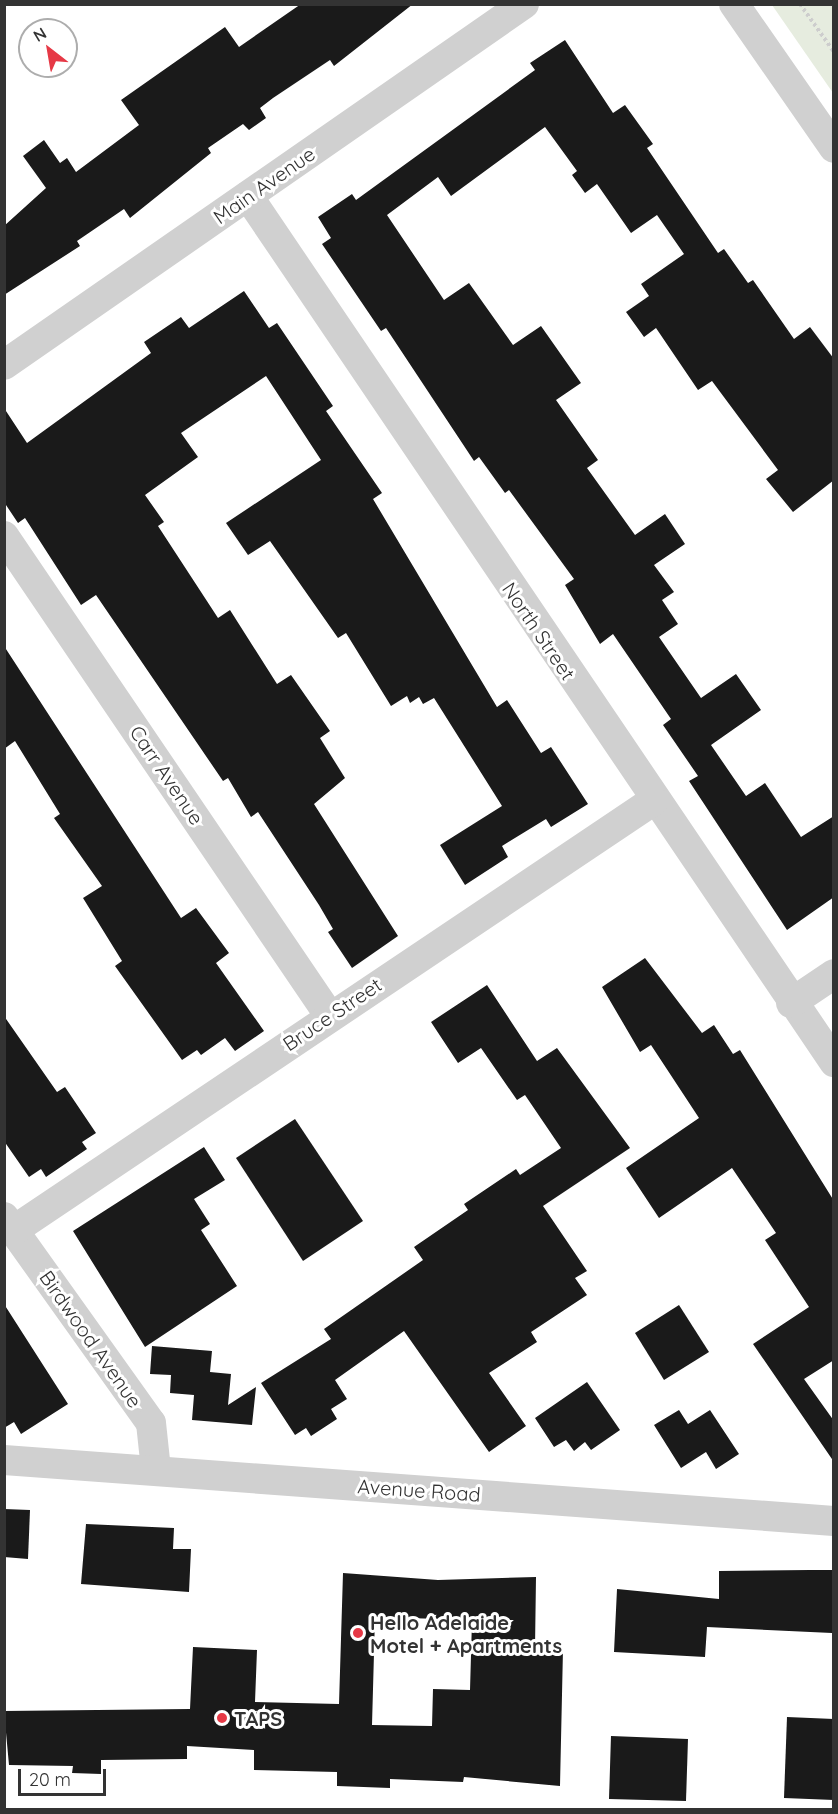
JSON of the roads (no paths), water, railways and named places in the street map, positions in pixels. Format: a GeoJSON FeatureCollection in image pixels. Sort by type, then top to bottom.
{"type":"FeatureCollection","features":[{"type":"Feature","properties":{"kind":"street","name":"Main Avenue"},"geometry":{"type":"LineString","coordinates":[[4,365],[524,4]]}},
{"type":"Feature","properties":{"kind":"street"},"geometry":{"type":"LineString","coordinates":[[734,4],[834,148]]}},
{"type":"Feature","properties":{"kind":"street","name":"North Street"},"geometry":{"type":"LineString","coordinates":[[248,196],[652,801],[834,1062]]}},
{"type":"Feature","properties":{"kind":"street","name":"Carr Avenue"},"geometry":{"type":"LineString","coordinates":[[4,536],[329,1015]]}},
{"type":"Feature","properties":{"kind":"street","name":"Bruce Street"},"geometry":{"type":"LineString","coordinates":[[9,1223],[652,801]]}},
{"type":"Feature","properties":{"kind":"street"},"geometry":{"type":"LineString","coordinates":[[791,1003],[834,974]]}},
{"type":"Feature","properties":{"kind":"street","name":"Birdwood Avenue"},"geometry":{"type":"LineString","coordinates":[[9,1223],[151,1423],[156,1470]]}},
{"type":"Feature","properties":{"kind":"street","name":"Avenue Road"},"geometry":{"type":"LineString","coordinates":[[4,1460],[834,1521]]}},
{"type":"Feature","properties":{"kind":"place","name":"Hello Adelaide Motel + Apartments"},"geometry":{"type":"Point","coordinates":[358,1633]}},
{"type":"Feature","properties":{"kind":"place","name":"TAPS"},"geometry":{"type":"Point","coordinates":[222,1718]}}]}
